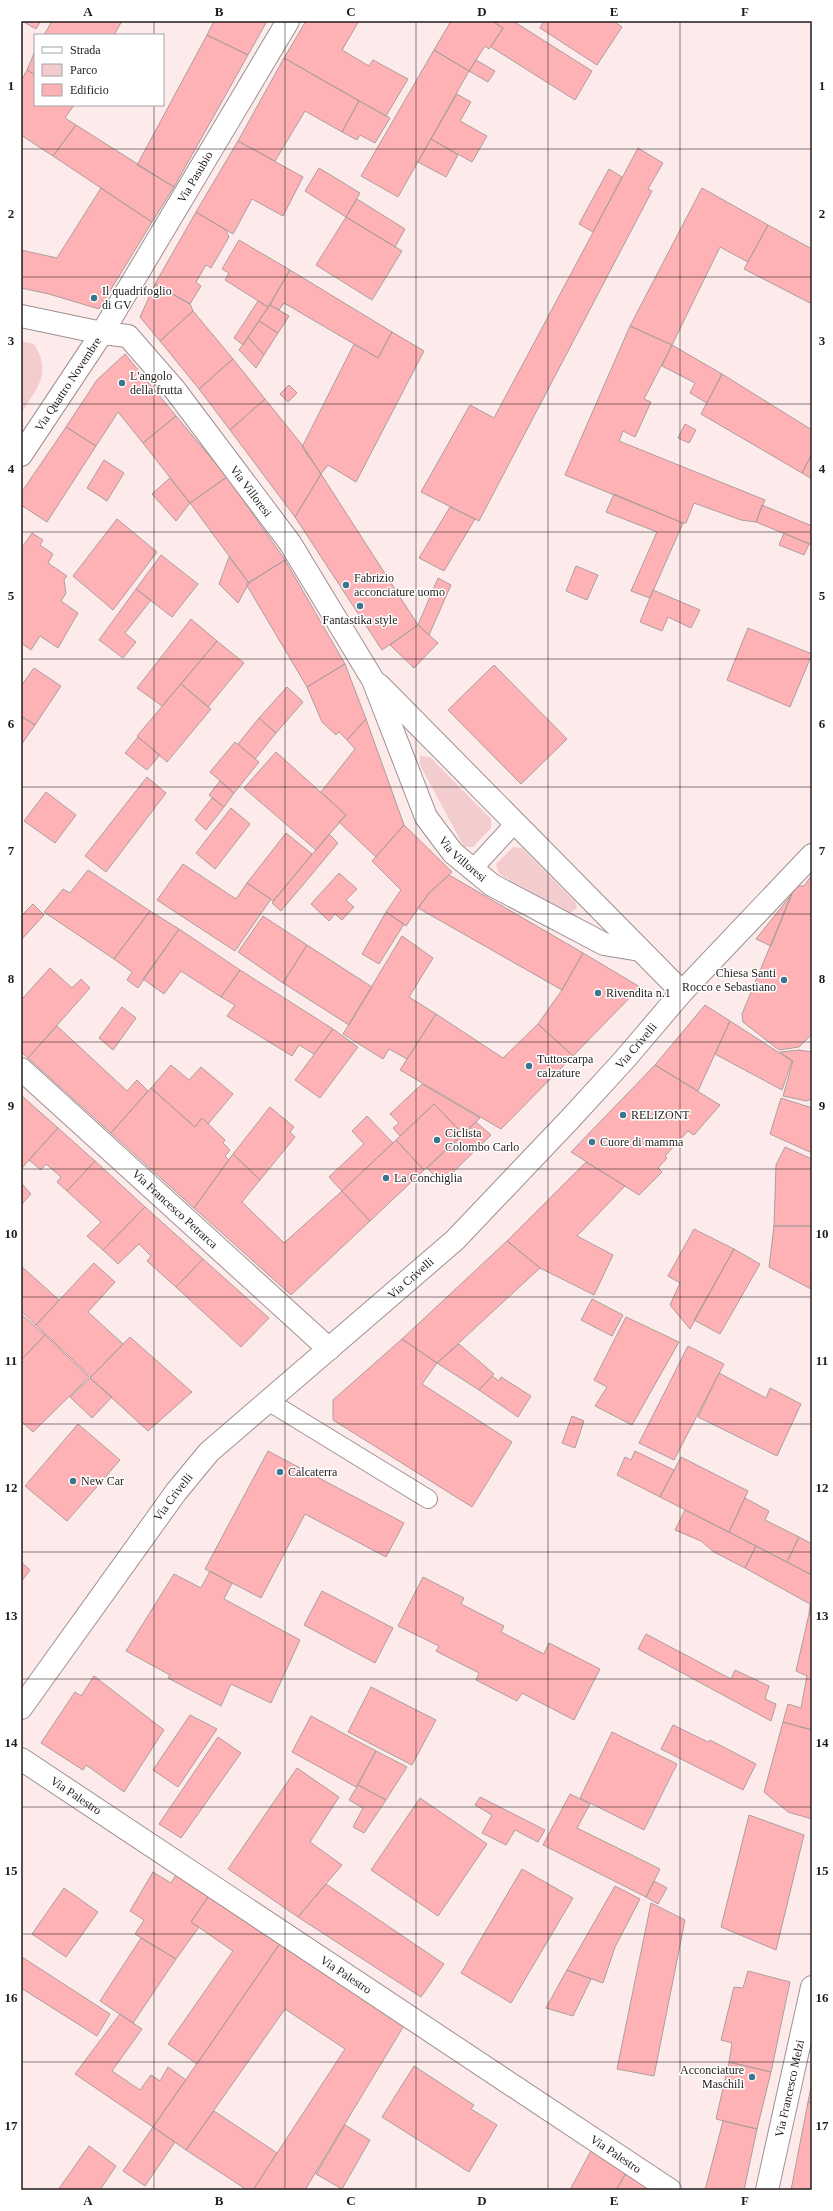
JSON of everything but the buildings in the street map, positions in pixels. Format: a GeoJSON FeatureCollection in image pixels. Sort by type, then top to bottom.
{"type":"FeatureCollection","features":[{"type":"Feature","properties":{"kind":"street","name":"Via Pasubio"},"geometry":{"type":"LineString","coordinates":[[102,333],[288,21]]}},
{"type":"Feature","properties":{"kind":"street","name":"Via Villoresi"},"geometry":{"type":"LineString","coordinates":[[21,316],[102,333],[128,336],[175,390],[290,543],[373,680],[426,817],[453,853],[472,870],[492,884],[604,944],[640,950]]}},
{"type":"Feature","properties":{"kind":"street","name":"Via Quattro Novembre"},"geometry":{"type":"LineString","coordinates":[[21,455],[102,333]]}},
{"type":"Feature","properties":{"kind":"street","name":"Via Villoresi"},"geometry":{"type":"LineString","coordinates":[[373,680],[516,822],[682,992]]}},
{"type":"Feature","properties":{"kind":"street","name":"Via Crivelli"},"geometry":{"type":"LineString","coordinates":[[21,1708],[176,1492],[209,1452],[455,1240],[571,1118],[625,1059],[682,992],[812,855]]}},
{"type":"Feature","properties":{"kind":"street","name":"Via Francesco Petrarca"},"geometry":{"type":"LineString","coordinates":[[21,1069],[329,1349]]}},
{"type":"Feature","properties":{"kind":"street","name":"Via Palestro"},"geometry":{"type":"LineString","coordinates":[[21,1759],[670,2190]]}},
{"type":"Feature","properties":{"kind":"street","name":"Via Francesco Melzi"},"geometry":{"type":"LineString","coordinates":[[767,2190],[812,1987]]}},
{"type":"Feature","properties":{"kind":"lane"},"geometry":{"type":"LineString","coordinates":[[472,870],[516,822]]}},
{"type":"Feature","properties":{"kind":"lane"},"geometry":{"type":"LineString","coordinates":[[268,1401],[428,1499]]}},
{"type":"Feature","properties":{"kind":"green space"},"geometry":{"type":"Polygon","coordinates":[[[21,341],[34,344],[42,363],[41,379],[38,387],[22,412],[21,341]]]}},
{"type":"Feature","properties":{"kind":"green space"},"geometry":{"type":"Polygon","coordinates":[[[420,756],[430,757],[491,819],[491,828],[473,847],[464,847],[420,765],[420,756]]]}},
{"type":"Feature","properties":{"kind":"green space"},"geometry":{"type":"Polygon","coordinates":[[[513,847],[522,848],[576,903],[577,908],[570,913],[499,874],[496,864],[513,847]]]}},
{"type":"Feature","properties":{"kind":"place","name":"Il quadrifoglio di GV"},"geometry":{"type":"Point","coordinates":[94,298]}},
{"type":"Feature","properties":{"kind":"place","name":"L'angolo della frutta"},"geometry":{"type":"Point","coordinates":[122,383]}},
{"type":"Feature","properties":{"kind":"place","name":"Fabrizio acconciature uomo"},"geometry":{"type":"Point","coordinates":[346,585]}},
{"type":"Feature","properties":{"kind":"place","name":"Fantastika style"},"geometry":{"type":"Point","coordinates":[360,606]}},
{"type":"Feature","properties":{"kind":"place","name":"Chiesa Santi Rocco e Sebastiano"},"geometry":{"type":"Point","coordinates":[784,980]}},
{"type":"Feature","properties":{"kind":"place","name":"Rivendita n.1"},"geometry":{"type":"Point","coordinates":[598,993]}},
{"type":"Feature","properties":{"kind":"place","name":"Tuttoscarpa calzature"},"geometry":{"type":"Point","coordinates":[529,1066]}},
{"type":"Feature","properties":{"kind":"place","name":"RELIZONT"},"geometry":{"type":"Point","coordinates":[623,1115]}},
{"type":"Feature","properties":{"kind":"place","name":"Ciclista Colombo Carlo"},"geometry":{"type":"Point","coordinates":[437,1140]}},
{"type":"Feature","properties":{"kind":"place","name":"Cuore di mamma"},"geometry":{"type":"Point","coordinates":[592,1142]}},
{"type":"Feature","properties":{"kind":"place","name":"La Conchiglia"},"geometry":{"type":"Point","coordinates":[386,1178]}},
{"type":"Feature","properties":{"kind":"place","name":"Calcaterra"},"geometry":{"type":"Point","coordinates":[280,1472]}},
{"type":"Feature","properties":{"kind":"place","name":"New Car"},"geometry":{"type":"Point","coordinates":[73,1481]}},
{"type":"Feature","properties":{"kind":"place","name":"Acconciature Maschili"},"geometry":{"type":"Point","coordinates":[752,2077]}}]}
